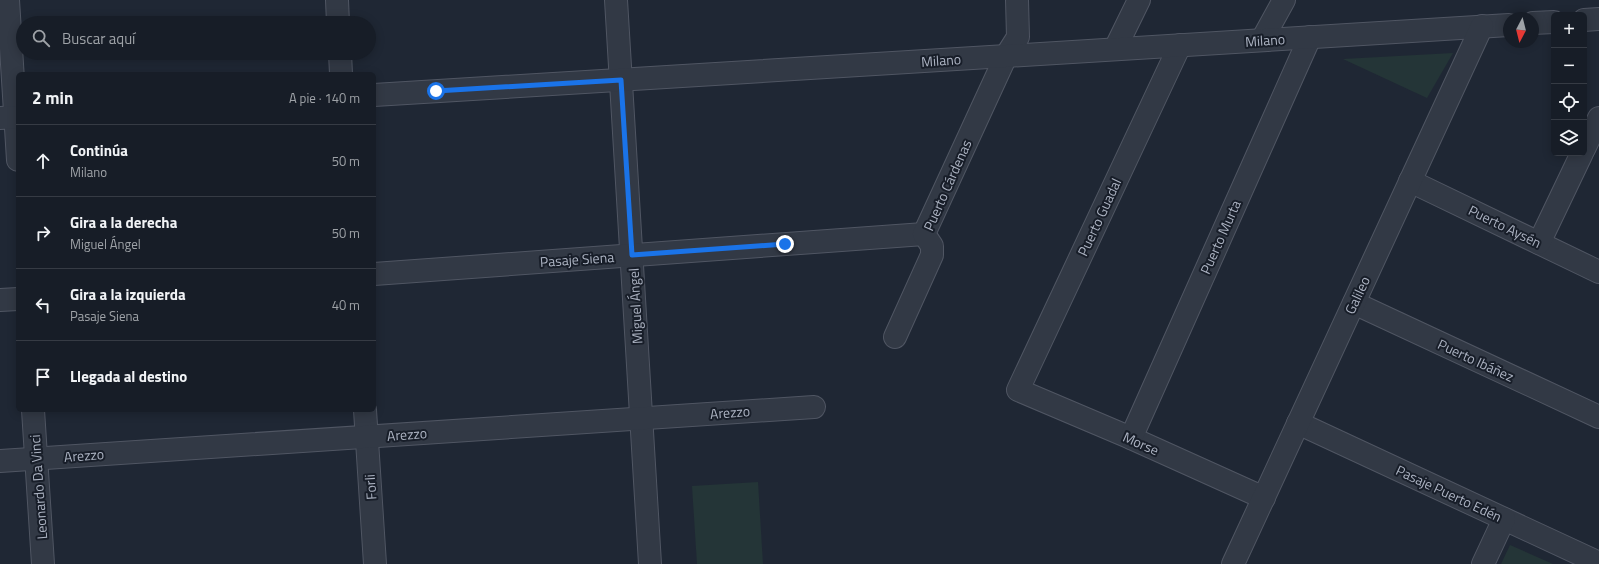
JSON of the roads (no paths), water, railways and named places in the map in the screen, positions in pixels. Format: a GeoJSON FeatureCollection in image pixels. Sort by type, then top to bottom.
{"type":"FeatureCollection","features":[{"type":"Feature","properties":{"kind":"street"},"geometry":{"type":"LineString","coordinates":[[8,0],[11,117],[16,148]]}},
{"type":"Feature","properties":{"kind":"street"},"geometry":{"type":"LineString","coordinates":[[337,0],[338,16]]}},
{"type":"Feature","properties":{"kind":"street","name":"Miguel Ángel"},"geometry":{"type":"LineString","coordinates":[[616,0],[650,564]]}},
{"type":"Feature","properties":{"kind":"street","name":"Puerto Cárdenas"},"geometry":{"type":"LineString","coordinates":[[895,337],[932,255],[932,246],[924,234],[1006,56],[1018,37],[1017,0]]}},
{"type":"Feature","properties":{"kind":"street"},"geometry":{"type":"LineString","coordinates":[[1115,49],[1139,0]]}},
{"type":"Feature","properties":{"kind":"street"},"geometry":{"type":"LineString","coordinates":[[1262,40],[1284,0]]}},
{"type":"Feature","properties":{"kind":"street"},"geometry":{"type":"LineString","coordinates":[[1587,20],[1599,19]]}},
{"type":"Feature","properties":{"kind":"street"},"geometry":{"type":"LineString","coordinates":[[1539,23],[1551,22]]}},
{"type":"Feature","properties":{"kind":"street","name":"Milano"},"geometry":{"type":"LineString","coordinates":[[376,95],[1503,24]]}},
{"type":"Feature","properties":{"kind":"street","name":"Galileo"},"geometry":{"type":"LineString","coordinates":[[1233,564],[1482,26]]}},
{"type":"Feature","properties":{"kind":"street","name":"Puerto Murta"},"geometry":{"type":"LineString","coordinates":[[1131,438],[1310,37]]}},
{"type":"Feature","properties":{"kind":"street","name":"Puerto Guadal"},"geometry":{"type":"LineString","coordinates":[[1018,390],[1180,45]]}},
{"type":"Feature","properties":{"kind":"street"},"geometry":{"type":"LineString","coordinates":[[340,60],[341,72]]}},
{"type":"Feature","properties":{"kind":"street"},"geometry":{"type":"LineString","coordinates":[[1587,143],[1599,118]]}},
{"type":"Feature","properties":{"kind":"street"},"geometry":{"type":"LineString","coordinates":[[1539,243],[1581,156]]}},
{"type":"Feature","properties":{"kind":"street","name":"Puerto Aysén"},"geometry":{"type":"LineString","coordinates":[[1410,181],[1599,272]]}},
{"type":"Feature","properties":{"kind":"street","name":"Pasaje Siena"},"geometry":{"type":"LineString","coordinates":[[376,274],[924,234]]}},
{"type":"Feature","properties":{"kind":"street"},"geometry":{"type":"LineString","coordinates":[[0,300],[16,299]]}},
{"type":"Feature","properties":{"kind":"street","name":"Puerto Ibáñez"},"geometry":{"type":"LineString","coordinates":[[1354,303],[1599,417]]}},
{"type":"Feature","properties":{"kind":"street","name":"Morse"},"geometry":{"type":"LineString","coordinates":[[1018,390],[1131,438],[1264,498]]}},
{"type":"Feature","properties":{"kind":"street","name":"Arezzo"},"geometry":{"type":"LineString","coordinates":[[0,461],[814,407]]}},
{"type":"Feature","properties":{"kind":"street","name":"Leonardo Da Vinci"},"geometry":{"type":"LineString","coordinates":[[33,412],[43,564]]}},
{"type":"Feature","properties":{"kind":"street","name":"Forli"},"geometry":{"type":"LineString","coordinates":[[365,412],[375,564]]}},
{"type":"Feature","properties":{"kind":"street","name":"Pasaje Puerto Edén"},"geometry":{"type":"LineString","coordinates":[[1298,423],[1599,563]]}},
{"type":"Feature","properties":{"kind":"street"},"geometry":{"type":"LineString","coordinates":[[1483,564],[1504,519]]}}]}
